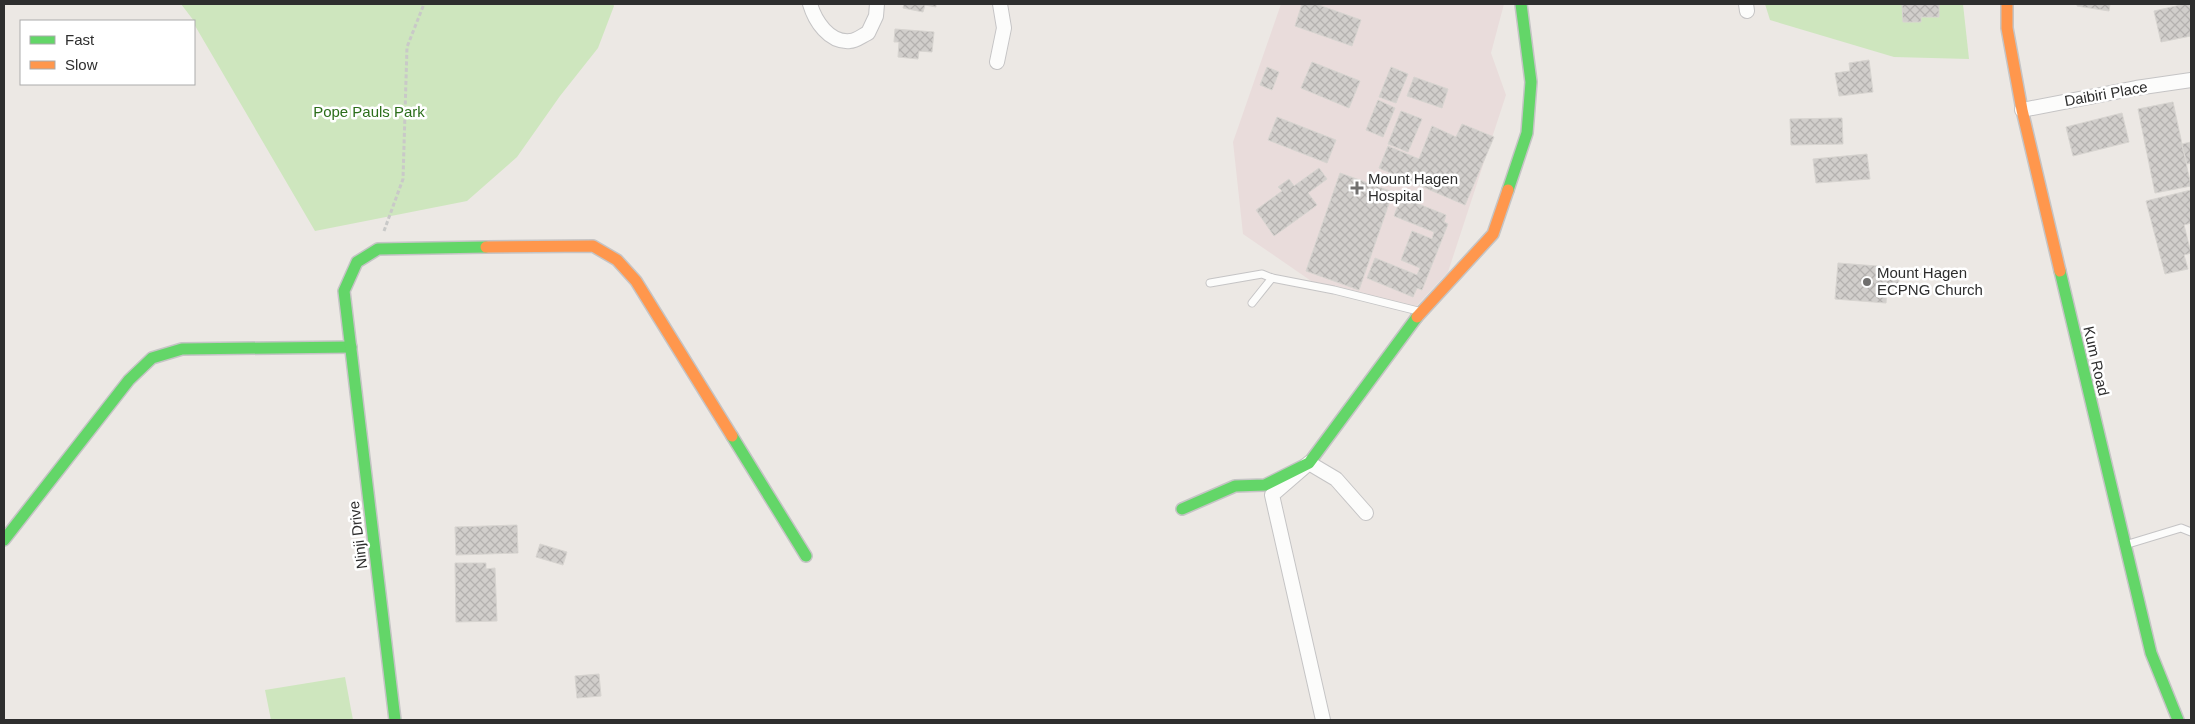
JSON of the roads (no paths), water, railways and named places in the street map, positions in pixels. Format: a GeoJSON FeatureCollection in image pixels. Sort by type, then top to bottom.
{"type":"FeatureCollection","features":[{"type":"Feature","properties":{"kind":"street"},"geometry":{"type":"LineString","coordinates":[[810,4],[813,16],[829,36],[850,42],[868,33],[876,16],[877,4]]}},
{"type":"Feature","properties":{"kind":"street"},"geometry":{"type":"LineString","coordinates":[[997,62],[1004,28],[1000,4]]}},
{"type":"Feature","properties":{"kind":"street"},"geometry":{"type":"LineString","coordinates":[[1323,720],[1272,495],[1309,463],[1420,312],[1493,234],[1527,133],[1530,82],[1521,4]]}},
{"type":"Feature","properties":{"kind":"street","name":"Kum Road"},"geometry":{"type":"LineString","coordinates":[[2007,4],[2007,28],[2022,110],[2124,545],[2151,653],[2178,720]]}},
{"type":"Feature","properties":{"kind":"street","name":"Daibiri Place"},"geometry":{"type":"LineString","coordinates":[[2022,110],[2136,88],[2191,80]]}},
{"type":"Feature","properties":{"kind":"street","name":"Ninji Drive"},"geometry":{"type":"LineString","coordinates":[[395,720],[344,291],[357,262],[378,248],[592,246],[617,260],[636,281],[806,556]]}},
{"type":"Feature","properties":{"kind":"street"},"geometry":{"type":"LineString","coordinates":[[4,540],[129,380],[152,358],[182,349],[351,347]]}},
{"type":"Feature","properties":{"kind":"street"},"geometry":{"type":"LineString","coordinates":[[1182,509],[1234,486],[1265,486],[1309,463]]}},
{"type":"Feature","properties":{"kind":"street"},"geometry":{"type":"LineString","coordinates":[[1309,463],[1336,480],[1366,513]]}},
{"type":"Feature","properties":{"kind":"lane"},"geometry":{"type":"LineString","coordinates":[[1210,283],[1262,274],[1272,278],[1334,290],[1420,312]]}},
{"type":"Feature","properties":{"kind":"lane"},"geometry":{"type":"LineString","coordinates":[[1252,303],[1272,278]]}},
{"type":"Feature","properties":{"kind":"lane"},"geometry":{"type":"LineString","coordinates":[[2124,545],[2181,528],[2191,532]]}},
{"type":"Feature","properties":{"kind":"place","name":"Mount Hagen Hospital"},"geometry":{"type":"Point","coordinates":[1357,188]}},
{"type":"Feature","properties":{"kind":"place","name":"Mount Hagen ECPNG Church"},"geometry":{"type":"Point","coordinates":[1867,282]}},
{"type":"Feature","properties":{"kind":"park label","name":"Pope Pauls Park"},"geometry":{"type":"Point","coordinates":[369,112]}}]}
